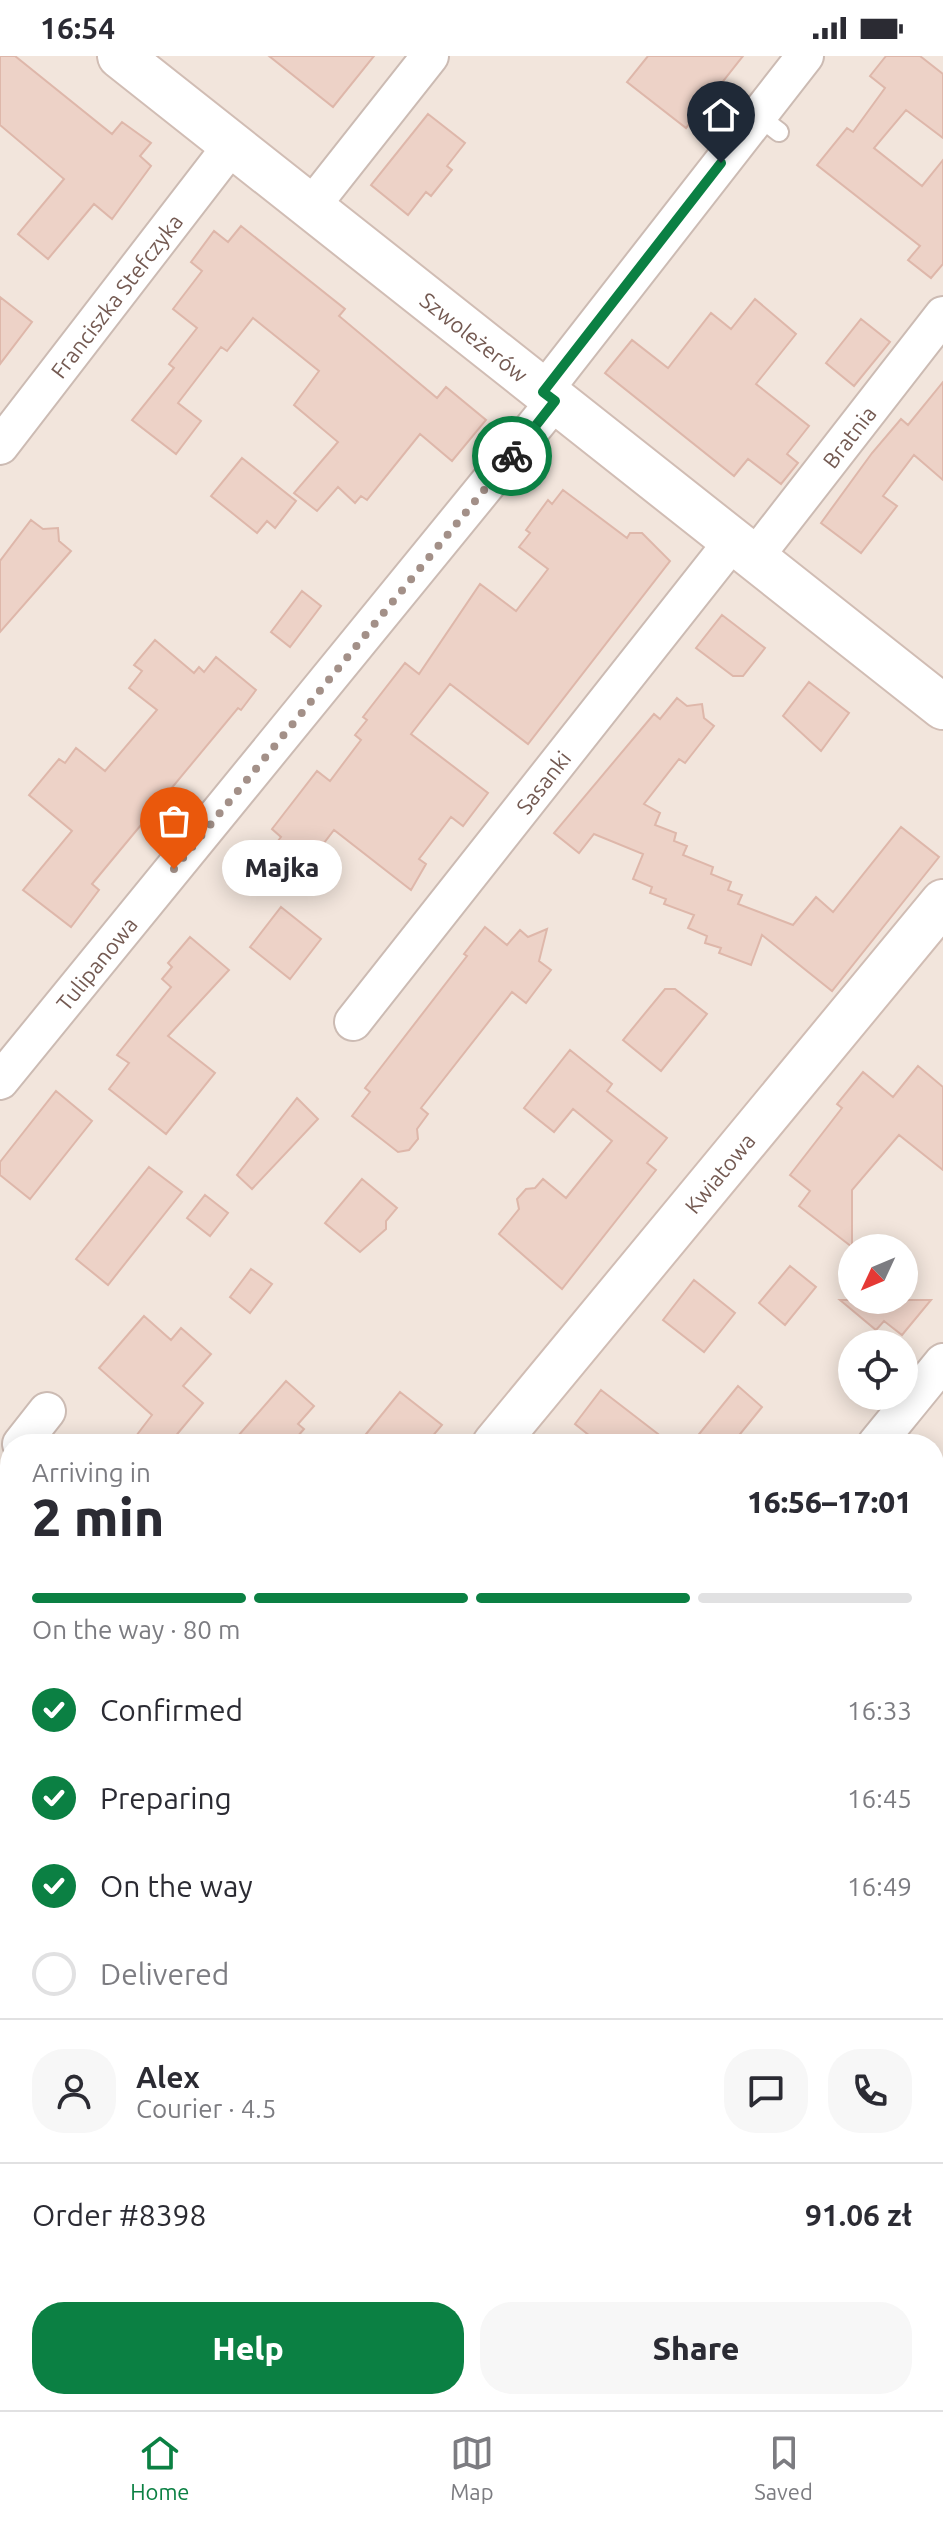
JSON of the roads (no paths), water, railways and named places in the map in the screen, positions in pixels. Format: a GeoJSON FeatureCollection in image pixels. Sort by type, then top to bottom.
{"type":"FeatureCollection","features":[{"type":"Feature","properties":{"kind":"street","name":"Szwoleżerów"},"geometry":{"type":"LineString","coordinates":[[120,56],[943,707]]}},
{"type":"Feature","properties":{"kind":"street"},"geometry":{"type":"LineString","coordinates":[[310,208],[345,180],[430,56]]}},
{"type":"Feature","properties":{"kind":"street","name":"Tulipanowa"},"geometry":{"type":"LineString","coordinates":[[0,1081],[769,124],[805,56]]}},
{"type":"Feature","properties":{"kind":"street","name":"Franciszka Stefczyka"},"geometry":{"type":"LineString","coordinates":[[0,446],[232,145]]}},
{"type":"Feature","properties":{"kind":"street","name":"Bratnia"},"geometry":{"type":"LineString","coordinates":[[743,550],[943,315]]}},
{"type":"Feature","properties":{"kind":"street","name":"Sasanki"},"geometry":{"type":"LineString","coordinates":[[353,1022],[743,550]]}},
{"type":"Feature","properties":{"kind":"street","name":"Kwiatowa"},"geometry":{"type":"LineString","coordinates":[[511,1434],[943,902]]}},
{"type":"Feature","properties":{"kind":"street"},"geometry":{"type":"LineString","coordinates":[[884,1434],[943,1362]]}},
{"type":"Feature","properties":{"kind":"street"},"geometry":{"type":"LineString","coordinates":[[29,1434],[47,1411]]}},
{"type":"Feature","properties":{"kind":"place","name":"Majka"},"geometry":{"type":"Point","coordinates":[174,869]}}]}
